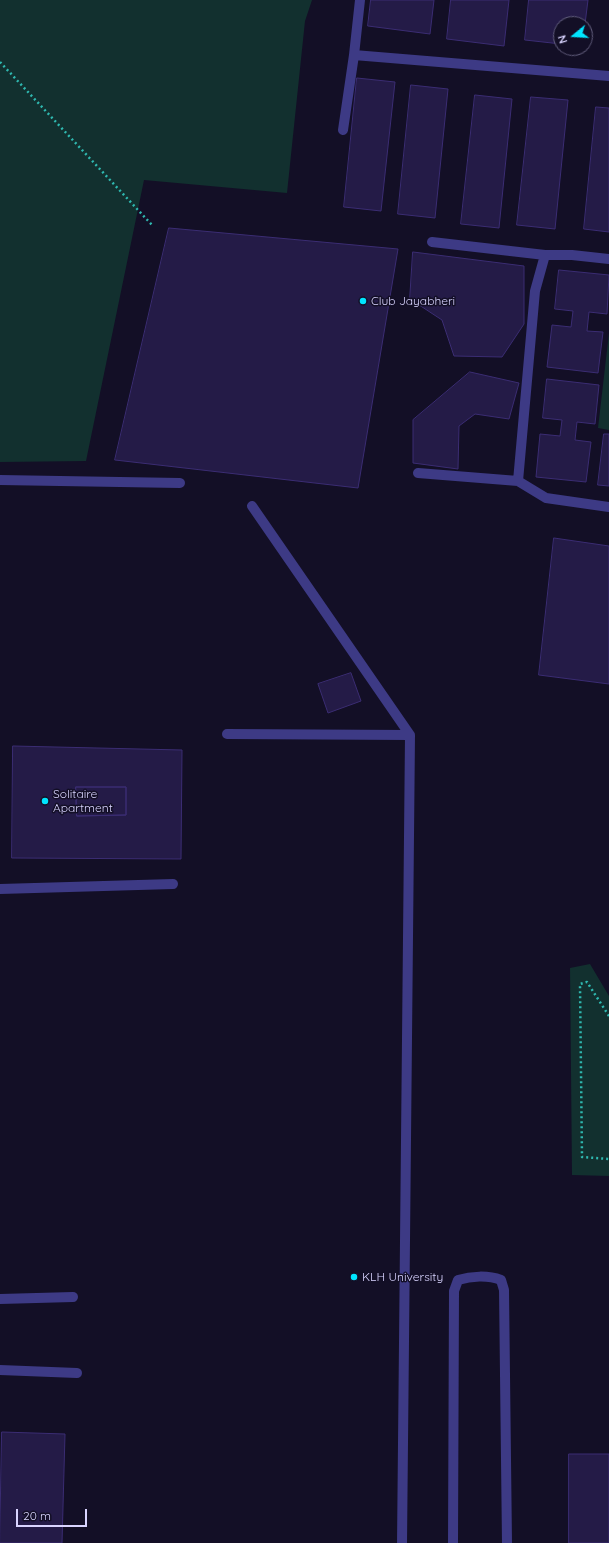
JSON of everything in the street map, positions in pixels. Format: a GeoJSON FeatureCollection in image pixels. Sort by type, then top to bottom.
{"type":"FeatureCollection","features":[{"type":"Feature","properties":{"kind":"street"},"geometry":{"type":"LineString","coordinates":[[344,130],[360,0]]}},
{"type":"Feature","properties":{"kind":"street"},"geometry":{"type":"LineString","coordinates":[[354,55],[609,76]]}},
{"type":"Feature","properties":{"kind":"street"},"geometry":{"type":"LineString","coordinates":[[432,242],[545,255],[572,255],[609,259]]}},
{"type":"Feature","properties":{"kind":"street"},"geometry":{"type":"LineString","coordinates":[[518,481],[535,291],[545,255]]}},
{"type":"Feature","properties":{"kind":"street"},"geometry":{"type":"LineString","coordinates":[[418,472],[518,481],[546,498],[609,507]]}},
{"type":"Feature","properties":{"kind":"street"},"geometry":{"type":"LineString","coordinates":[[0,480],[180,483]]}},
{"type":"Feature","properties":{"kind":"street"},"geometry":{"type":"LineString","coordinates":[[252,506],[410,735],[402,1543]]}},
{"type":"Feature","properties":{"kind":"street"},"geometry":{"type":"LineString","coordinates":[[227,734],[410,735]]}},
{"type":"Feature","properties":{"kind":"street"},"geometry":{"type":"LineString","coordinates":[[0,889],[173,884]]}},
{"type":"Feature","properties":{"kind":"street"},"geometry":{"type":"LineString","coordinates":[[453,1543],[454,1291],[458,1280],[466,1278],[494,1277],[501,1280],[504,1290],[507,1543]]}},
{"type":"Feature","properties":{"kind":"street"},"geometry":{"type":"LineString","coordinates":[[0,1299],[73,1297]]}},
{"type":"Feature","properties":{"kind":"street"},"geometry":{"type":"LineString","coordinates":[[0,1370],[77,1373]]}},
{"type":"Feature","properties":{"kind":"path"},"geometry":{"type":"LineString","coordinates":[[0,62],[152,225]]}},
{"type":"Feature","properties":{"kind":"path"},"geometry":{"type":"LineString","coordinates":[[609,1016],[587,982],[580,984],[582,1157],[609,1159]]}},
{"type":"Feature","properties":{"kind":"green space"},"geometry":{"type":"Polygon","coordinates":[[[0,0],[312,0],[305,21],[287,193],[144,180],[86,461],[0,462],[0,0]]]}},
{"type":"Feature","properties":{"kind":"green space"},"geometry":{"type":"Polygon","coordinates":[[[609,333],[609,430],[598,428],[609,333]]]}},
{"type":"Feature","properties":{"kind":"green space"},"geometry":{"type":"Polygon","coordinates":[[[590,964],[609,996],[609,1176],[572,1175],[570,968],[590,964]]]}},
{"type":"Feature","properties":{"kind":"building"},"geometry":{"type":"Polygon","coordinates":[[[371,0],[434,0],[430,34],[368,26],[371,0]]]}},
{"type":"Feature","properties":{"kind":"building"},"geometry":{"type":"Polygon","coordinates":[[[451,0],[509,0],[504,46],[447,39],[451,0]]]}},
{"type":"Feature","properties":{"kind":"building"},"geometry":{"type":"Polygon","coordinates":[[[529,0],[588,0],[586,16],[553,16],[553,43],[525,40],[529,0]]]}},
{"type":"Feature","properties":{"kind":"building"},"geometry":{"type":"Polygon","coordinates":[[[357,78],[395,82],[381,211],[344,207],[357,78]]]}},
{"type":"Feature","properties":{"kind":"building"},"geometry":{"type":"Polygon","coordinates":[[[411,85],[448,89],[435,218],[398,214],[411,85]]]}},
{"type":"Feature","properties":{"kind":"building"},"geometry":{"type":"Polygon","coordinates":[[[475,95],[512,99],[499,228],[461,224],[475,95]]]}},
{"type":"Feature","properties":{"kind":"building"},"geometry":{"type":"Polygon","coordinates":[[[531,97],[568,100],[555,229],[517,225],[531,97]]]}},
{"type":"Feature","properties":{"kind":"building"},"geometry":{"type":"Polygon","coordinates":[[[596,107],[609,108],[609,232],[584,229],[596,107]]]}},
{"type":"Feature","properties":{"kind":"building"},"geometry":{"type":"Polygon","coordinates":[[[169,228],[398,249],[358,488],[115,460],[169,228]]]}},
{"type":"Feature","properties":{"kind":"building"},"geometry":{"type":"Polygon","coordinates":[[[413,252],[524,266],[524,324],[502,357],[454,356],[442,320],[410,299],[413,252]]]}},
{"type":"Feature","properties":{"kind":"building"},"geometry":{"type":"Polygon","coordinates":[[[559,270],[609,275],[607,314],[589,312],[587,331],[603,332],[598,373],[547,367],[552,325],[571,327],[573,311],[555,309],[559,270]]]}},
{"type":"Feature","properties":{"kind":"building"},"geometry":{"type":"Polygon","coordinates":[[[470,372],[519,383],[509,419],[475,414],[459,426],[458,469],[413,463],[413,420],[470,372]]]}},
{"type":"Feature","properties":{"kind":"building"},"geometry":{"type":"Polygon","coordinates":[[[547,379],[599,385],[595,424],[577,422],[575,440],[591,442],[586,482],[536,477],[540,434],[560,436],[562,420],[543,418],[547,379]]]}},
{"type":"Feature","properties":{"kind":"building"},"geometry":{"type":"Polygon","coordinates":[[[604,434],[609,434],[609,486],[598,485],[604,434]]]}},
{"type":"Feature","properties":{"kind":"building"},"geometry":{"type":"Polygon","coordinates":[[[554,538],[609,546],[609,684],[539,675],[554,538]]]}},
{"type":"Feature","properties":{"kind":"building"},"geometry":{"type":"Polygon","coordinates":[[[351,673],[361,701],[328,713],[318,684],[351,673]]]}},
{"type":"Feature","properties":{"kind":"building","name":"Solitaire Apartment"},"geometry":{"type":"Polygon","coordinates":[[[13,746],[182,750],[181,859],[12,858],[13,746]],[[76,787],[77,816],[126,815],[126,787],[76,787]]]}},
{"type":"Feature","properties":{"kind":"building"},"geometry":{"type":"Polygon","coordinates":[[[76,787],[126,787],[126,815],[77,816],[76,787]]]}},
{"type":"Feature","properties":{"kind":"building"},"geometry":{"type":"Polygon","coordinates":[[[2,1432],[65,1434],[62,1543],[0,1543],[2,1432]]]}},
{"type":"Feature","properties":{"kind":"building"},"geometry":{"type":"Polygon","coordinates":[[[569,1454],[609,1454],[609,1543],[569,1543],[569,1454]]]}},
{"type":"Feature","properties":{"kind":"place","name":"Club Jayabheri"},"geometry":{"type":"Point","coordinates":[363,301]}},
{"type":"Feature","properties":{"kind":"place","name":"Solitaire Apartment"},"geometry":{"type":"Point","coordinates":[45,801]}},
{"type":"Feature","properties":{"kind":"place","name":"KLH University"},"geometry":{"type":"Point","coordinates":[354,1277]}}]}
